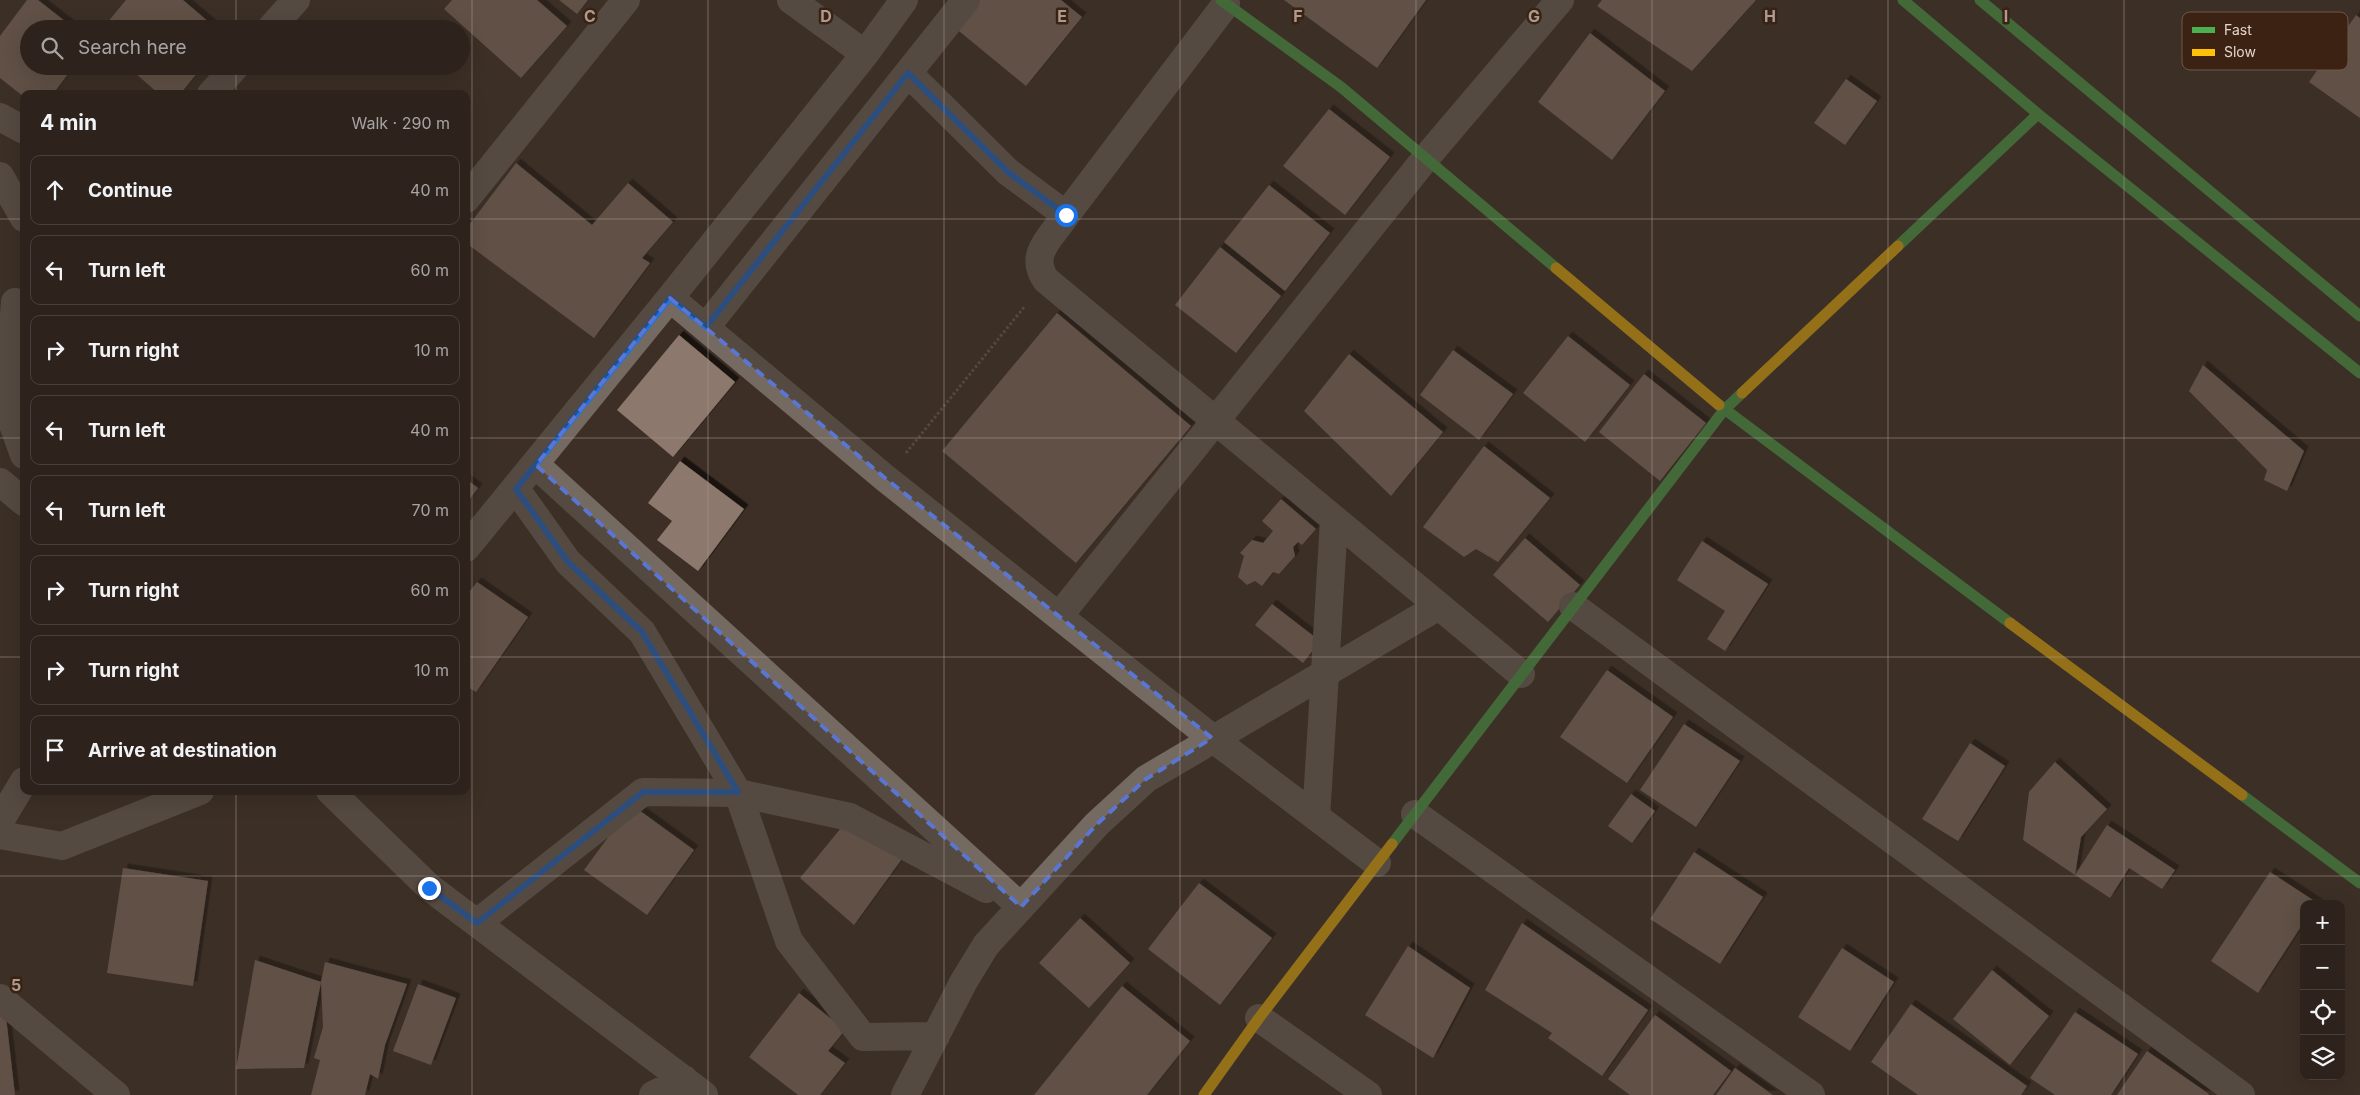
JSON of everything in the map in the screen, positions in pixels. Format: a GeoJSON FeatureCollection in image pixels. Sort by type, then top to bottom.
{"type":"FeatureCollection","features":[{"type":"Feature","properties":{"kind":"street"},"geometry":{"type":"LineString","coordinates":[[278,20],[296,0]]}},
{"type":"Feature","properties":{"kind":"street"},"geometry":{"type":"LineString","coordinates":[[470,194],[626,0]]}},
{"type":"Feature","properties":{"kind":"street"},"geometry":{"type":"LineString","coordinates":[[791,0],[865,54]]}},
{"type":"Feature","properties":{"kind":"street"},"geometry":{"type":"LineString","coordinates":[[470,543],[536,465],[865,54],[904,0]]}},
{"type":"Feature","properties":{"kind":"street"},"geometry":{"type":"LineString","coordinates":[[706,327],[966,0]]}},
{"type":"Feature","properties":{"kind":"street"},"geometry":{"type":"LineString","coordinates":[[1059,616],[1214,420],[1425,159],[1560,0]]}},
{"type":"Feature","properties":{"kind":"street"},"geometry":{"type":"LineString","coordinates":[[1902,0],[2038,114],[2360,373]]}},
{"type":"Feature","properties":{"kind":"street"},"geometry":{"type":"LineString","coordinates":[[1980,0],[2360,316]]}},
{"type":"Feature","properties":{"kind":"street"},"geometry":{"type":"LineString","coordinates":[[1521,674],[1046,280],[1038,269],[1038,256],[1066,215],[1224,2],[1341,88],[1724,410],[2360,883]]}},
{"type":"Feature","properties":{"kind":"street"},"geometry":{"type":"LineString","coordinates":[[908,73],[1008,172],[1066,215]]}},
{"type":"Feature","properties":{"kind":"street"},"geometry":{"type":"LineString","coordinates":[[215,90],[228,75]]}},
{"type":"Feature","properties":{"kind":"street"},"geometry":{"type":"LineString","coordinates":[[1204,1095],[1259,1018],[1724,410],[2038,114]]}},
{"type":"Feature","properties":{"kind":"street"},"geometry":{"type":"LineString","coordinates":[[0,117],[20,128]]}},
{"type":"Feature","properties":{"kind":"street"},"geometry":{"type":"LineString","coordinates":[[8,185],[20,210]]}},
{"type":"Feature","properties":{"kind":"street"},"geometry":{"type":"LineString","coordinates":[[670,298],[886,478],[1212,738],[1377,863]]}},
{"type":"Feature","properties":{"kind":"street"},"geometry":{"type":"LineString","coordinates":[[13,304],[7,408],[20,444]]}},
{"type":"Feature","properties":{"kind":"street"},"geometry":{"type":"LineString","coordinates":[[536,465],[1021,907]]}},
{"type":"Feature","properties":{"kind":"street"},"geometry":{"type":"LineString","coordinates":[[0,482],[20,499]]}},
{"type":"Feature","properties":{"kind":"street"},"geometry":{"type":"LineString","coordinates":[[516,489],[568,562],[642,632],[738,792],[789,941],[863,1036],[936,1036]]}},
{"type":"Feature","properties":{"kind":"street"},"geometry":{"type":"LineString","coordinates":[[1316,817],[1334,520]]}},
{"type":"Feature","properties":{"kind":"street"},"geometry":{"type":"LineString","coordinates":[[905,1095],[964,981],[986,945],[1097,824],[1146,779],[1212,738],[1439,606]]}},
{"type":"Feature","properties":{"kind":"street"},"geometry":{"type":"LineString","coordinates":[[1573,606],[2241,1095]]}},
{"type":"Feature","properties":{"kind":"street"},"geometry":{"type":"LineString","coordinates":[[0,821],[20,788]]}},
{"type":"Feature","properties":{"kind":"street"},"geometry":{"type":"LineString","coordinates":[[477,923],[643,792],[738,792],[850,817],[1021,907]]}},
{"type":"Feature","properties":{"kind":"street"},"geometry":{"type":"LineString","coordinates":[[0,835],[62,846],[190,795]]}},
{"type":"Feature","properties":{"kind":"street"},"geometry":{"type":"LineString","coordinates":[[334,795],[429,888],[694,1087]]}},
{"type":"Feature","properties":{"kind":"street"},"geometry":{"type":"LineString","coordinates":[[1415,814],[1811,1095]]}},
{"type":"Feature","properties":{"kind":"street"},"geometry":{"type":"LineString","coordinates":[[0,998],[116,1095]]}},
{"type":"Feature","properties":{"kind":"street"},"geometry":{"type":"LineString","coordinates":[[1259,1018],[1368,1095]]}},
{"type":"Feature","properties":{"kind":"street"},"geometry":{"type":"LineString","coordinates":[[653,1095],[694,1087]]}},
{"type":"Feature","properties":{"kind":"path"},"geometry":{"type":"LineString","coordinates":[[886,478],[1046,280]]}},
{"type":"Feature","properties":{"kind":"highlighted area"},"geometry":{"type":"Polygon","coordinates":[[[670,298],[885,478],[1212,738],[1146,779],[1097,824],[1021,907],[536,465],[670,298]]]}},
{"type":"Feature","properties":{"kind":"building"},"geometry":{"type":"Polygon","coordinates":[[[27,0],[38,0],[64,20],[20,20],[20,75],[67,75],[56,90],[20,90],[20,94],[0,78],[0,36],[27,0]]]}},
{"type":"Feature","properties":{"kind":"building"},"geometry":{"type":"Polygon","coordinates":[[[126,0],[183,0],[206,20],[109,20],[126,0]]]}},
{"type":"Feature","properties":{"kind":"building"},"geometry":{"type":"Polygon","coordinates":[[[452,0],[537,0],[567,26],[521,78],[470,32],[470,20],[456,20],[444,9],[452,0]]]}},
{"type":"Feature","properties":{"kind":"building"},"geometry":{"type":"Polygon","coordinates":[[[559,0],[588,0],[577,14],[559,0]]]}},
{"type":"Feature","properties":{"kind":"building"},"geometry":{"type":"Polygon","coordinates":[[[976,0],[1061,0],[1082,17],[1026,86],[954,27],[976,0]]]}},
{"type":"Feature","properties":{"kind":"building"},"geometry":{"type":"Polygon","coordinates":[[[1284,0],[1426,0],[1377,68],[1284,0]]]}},
{"type":"Feature","properties":{"kind":"building"},"geometry":{"type":"Polygon","coordinates":[[[1602,0],[1756,0],[1692,71],[1597,6],[1602,0]]]}},
{"type":"Feature","properties":{"kind":"building"},"geometry":{"type":"Polygon","coordinates":[[[2356,15],[2360,18],[2360,118],[2309,82],[2317,70],[2348,70],[2348,26],[2356,15]]]}},
{"type":"Feature","properties":{"kind":"building"},"geometry":{"type":"Polygon","coordinates":[[[1590,33],[1665,91],[1612,160],[1538,102],[1590,33]]]}},
{"type":"Feature","properties":{"kind":"building"},"geometry":{"type":"Polygon","coordinates":[[[137,75],[196,75],[183,90],[154,90],[137,75]]]}},
{"type":"Feature","properties":{"kind":"building"},"geometry":{"type":"Polygon","coordinates":[[[1846,79],[1877,101],[1845,145],[1814,123],[1846,79]]]}},
{"type":"Feature","properties":{"kind":"building"},"geometry":{"type":"Polygon","coordinates":[[[1329,109],[1390,157],[1345,215],[1283,166],[1329,109]]]}},
{"type":"Feature","properties":{"kind":"building"},"geometry":{"type":"Polygon","coordinates":[[[516,163],[592,225],[628,183],[673,222],[642,258],[650,263],[594,338],[470,246],[470,224],[516,163]]]}},
{"type":"Feature","properties":{"kind":"building"},"geometry":{"type":"Polygon","coordinates":[[[1269,185],[1330,233],[1285,291],[1224,242],[1269,185]]]}},
{"type":"Feature","properties":{"kind":"building"},"geometry":{"type":"Polygon","coordinates":[[[1220,247],[1281,296],[1236,353],[1175,305],[1220,247]]]}},
{"type":"Feature","properties":{"kind":"building"},"geometry":{"type":"Polygon","coordinates":[[[1057,313],[1191,426],[1076,563],[942,451],[1057,313]]]}},
{"type":"Feature","properties":{"kind":"building"},"geometry":{"type":"Polygon","coordinates":[[[679,335],[735,382],[673,457],[617,410],[679,335]]]}},
{"type":"Feature","properties":{"kind":"building"},"geometry":{"type":"Polygon","coordinates":[[[1568,336],[1630,385],[1585,442],[1523,393],[1568,336]]]}},
{"type":"Feature","properties":{"kind":"building"},"geometry":{"type":"Polygon","coordinates":[[[1453,350],[1513,394],[1479,440],[1420,395],[1453,350]]]}},
{"type":"Feature","properties":{"kind":"building"},"geometry":{"type":"Polygon","coordinates":[[[1349,354],[1443,432],[1391,496],[1304,411],[1349,354]]]}},
{"type":"Feature","properties":{"kind":"building"},"geometry":{"type":"Polygon","coordinates":[[[2203,365],[2304,451],[2287,491],[2264,480],[2267,470],[2189,391],[2203,365]]]}},
{"type":"Feature","properties":{"kind":"building"},"geometry":{"type":"Polygon","coordinates":[[[1644,374],[1706,423],[1660,481],[1599,432],[1644,374]]]}},
{"type":"Feature","properties":{"kind":"building"},"geometry":{"type":"Polygon","coordinates":[[[1484,446],[1550,498],[1498,562],[1476,549],[1464,557],[1423,527],[1484,446]]]}},
{"type":"Feature","properties":{"kind":"building"},"geometry":{"type":"Polygon","coordinates":[[[680,461],[744,509],[698,571],[657,540],[672,521],[648,503],[680,461]]]}},
{"type":"Feature","properties":{"kind":"building"},"geometry":{"type":"Polygon","coordinates":[[[470,482],[478,488],[470,499],[470,482]]]}},
{"type":"Feature","properties":{"kind":"building"},"geometry":{"type":"Polygon","coordinates":[[[1281,499],[1316,529],[1302,545],[1298,542],[1293,547],[1295,556],[1279,574],[1273,572],[1262,586],[1255,581],[1247,585],[1238,577],[1244,556],[1240,553],[1252,540],[1263,543],[1273,531],[1262,521],[1281,499]]]}},
{"type":"Feature","properties":{"kind":"building"},"geometry":{"type":"Polygon","coordinates":[[[1525,538],[1580,585],[1548,622],[1493,575],[1525,538]]]}},
{"type":"Feature","properties":{"kind":"building"},"geometry":{"type":"Polygon","coordinates":[[[1702,541],[1768,584],[1725,651],[1707,639],[1725,611],[1677,580],[1702,541]]]}},
{"type":"Feature","properties":{"kind":"building"},"geometry":{"type":"Polygon","coordinates":[[[477,582],[528,617],[476,692],[470,688],[470,591],[477,582]]]}},
{"type":"Feature","properties":{"kind":"building"},"geometry":{"type":"Polygon","coordinates":[[[1272,604],[1320,641],[1303,663],[1255,625],[1272,604]]]}},
{"type":"Feature","properties":{"kind":"building"},"geometry":{"type":"Polygon","coordinates":[[[1607,670],[1673,717],[1627,783],[1560,737],[1607,670]]]}},
{"type":"Feature","properties":{"kind":"building"},"geometry":{"type":"Polygon","coordinates":[[[1684,724],[1740,761],[1696,827],[1640,790],[1684,724]]]}},
{"type":"Feature","properties":{"kind":"building"},"geometry":{"type":"Polygon","coordinates":[[[1970,743],[2005,766],[1958,841],[1922,819],[1970,743]]]}},
{"type":"Feature","properties":{"kind":"building"},"geometry":{"type":"Polygon","coordinates":[[[2055,762],[2107,809],[2081,837],[2075,875],[2023,840],[2029,792],[2055,762]]]}},
{"type":"Feature","properties":{"kind":"building"},"geometry":{"type":"Polygon","coordinates":[[[1631,794],[1655,811],[1632,843],[1608,826],[1631,794]]]}},
{"type":"Feature","properties":{"kind":"building"},"geometry":{"type":"Polygon","coordinates":[[[632,805],[694,850],[647,915],[584,870],[632,805]]]}},
{"type":"Feature","properties":{"kind":"building"},"geometry":{"type":"Polygon","coordinates":[[[850,817],[904,856],[854,925],[800,878],[850,817]]]}},
{"type":"Feature","properties":{"kind":"building"},"geometry":{"type":"Polygon","coordinates":[[[2107,825],[2175,870],[2162,889],[2129,868],[2110,898],[2075,875],[2107,825]]]}},
{"type":"Feature","properties":{"kind":"building"},"geometry":{"type":"Polygon","coordinates":[[[1694,852],[1763,897],[1720,964],[1650,919],[1694,852]]]}},
{"type":"Feature","properties":{"kind":"building"},"geometry":{"type":"Polygon","coordinates":[[[123,868],[208,881],[193,986],[107,973],[123,868]]]}},
{"type":"Feature","properties":{"kind":"building"},"geometry":{"type":"Polygon","coordinates":[[[2270,872],[2313,900],[2300,900],[2300,928],[2258,993],[2211,961],[2270,872]]]}},
{"type":"Feature","properties":{"kind":"building"},"geometry":{"type":"Polygon","coordinates":[[[1199,883],[1272,938],[1220,1005],[1148,949],[1199,883]]]}},
{"type":"Feature","properties":{"kind":"building"},"geometry":{"type":"Polygon","coordinates":[[[1080,918],[1130,963],[1089,1008],[1039,963],[1080,918]]]}},
{"type":"Feature","properties":{"kind":"building"},"geometry":{"type":"Polygon","coordinates":[[[1522,923],[1648,1010],[1602,1076],[1548,1038],[1552,1033],[1485,990],[1522,923]]]}},
{"type":"Feature","properties":{"kind":"building"},"geometry":{"type":"Polygon","coordinates":[[[1408,946],[1470,988],[1433,1058],[1365,1015],[1408,946]]]}},
{"type":"Feature","properties":{"kind":"building"},"geometry":{"type":"Polygon","coordinates":[[[1842,948],[1894,982],[1850,1051],[1798,1017],[1842,948]]]}},
{"type":"Feature","properties":{"kind":"building"},"geometry":{"type":"Polygon","coordinates":[[[255,960],[321,982],[304,1068],[236,1069],[255,960]]]}},
{"type":"Feature","properties":{"kind":"building"},"geometry":{"type":"Polygon","coordinates":[[[325,962],[407,984],[385,1045],[378,1079],[370,1074],[365,1095],[311,1095],[320,1060],[314,1058],[323,1027],[321,982],[325,962]]]}},
{"type":"Feature","properties":{"kind":"building"},"geometry":{"type":"Polygon","coordinates":[[[1992,970],[2049,1016],[2010,1065],[1953,1019],[1992,970]]]}},
{"type":"Feature","properties":{"kind":"building"},"geometry":{"type":"Polygon","coordinates":[[[418,984],[456,998],[431,1065],[393,1051],[418,984]]]}},
{"type":"Feature","properties":{"kind":"building"},"geometry":{"type":"Polygon","coordinates":[[[1122,986],[1190,1041],[1147,1095],[1034,1095],[1122,986]]]}},
{"type":"Feature","properties":{"kind":"building"},"geometry":{"type":"Polygon","coordinates":[[[799,993],[845,1030],[828,1051],[845,1063],[820,1095],[798,1095],[749,1057],[799,993]]]}},
{"type":"Feature","properties":{"kind":"building"},"geometry":{"type":"Polygon","coordinates":[[[1911,1004],[2027,1086],[2021,1095],[1918,1095],[1871,1062],[1911,1004]]]}},
{"type":"Feature","properties":{"kind":"building"},"geometry":{"type":"Polygon","coordinates":[[[0,1012],[6,1017],[15,1095],[0,1095],[0,1012]]]}},
{"type":"Feature","properties":{"kind":"building"},"geometry":{"type":"Polygon","coordinates":[[[2075,1012],[2138,1054],[2111,1095],[2055,1095],[2030,1078],[2075,1012]]]}},
{"type":"Feature","properties":{"kind":"building"},"geometry":{"type":"Polygon","coordinates":[[[1655,1015],[1731,1071],[1713,1095],[1630,1095],[1608,1079],[1655,1015]]]}},
{"type":"Feature","properties":{"kind":"building"},"geometry":{"type":"Polygon","coordinates":[[[2147,1051],[2209,1094],[2117,1095],[2147,1051]]]}},
{"type":"Feature","properties":{"kind":"building"},"geometry":{"type":"Polygon","coordinates":[[[1735,1068],[1773,1095],[1716,1095],[1735,1068]]]}},
{"type":"Feature","properties":{"kind":"traffic: fast"},"geometry":{"type":"LineString","coordinates":[[1221,0],[1341,87],[1556,268]]}},
{"type":"Feature","properties":{"kind":"traffic: fast"},"geometry":{"type":"LineString","coordinates":[[1903,0],[2038,114],[2360,373]]}},
{"type":"Feature","properties":{"kind":"traffic: fast"},"geometry":{"type":"LineString","coordinates":[[1980,0],[2360,316]]}},
{"type":"Feature","properties":{"kind":"traffic: fast"},"geometry":{"type":"LineString","coordinates":[[1898,246],[2038,114]]}},
{"type":"Feature","properties":{"kind":"traffic: fast"},"geometry":{"type":"LineString","coordinates":[[1392,844],[1724,410],[1742,393]]}},
{"type":"Feature","properties":{"kind":"traffic: fast"},"geometry":{"type":"LineString","coordinates":[[1719,405],[2010,623]]}},
{"type":"Feature","properties":{"kind":"traffic: fast"},"geometry":{"type":"LineString","coordinates":[[2242,795],[2360,883]]}},
{"type":"Feature","properties":{"kind":"traffic: slow"},"geometry":{"type":"LineString","coordinates":[[1742,393],[1898,246]]}},
{"type":"Feature","properties":{"kind":"traffic: slow"},"geometry":{"type":"LineString","coordinates":[[1556,268],[1719,405]]}},
{"type":"Feature","properties":{"kind":"traffic: slow"},"geometry":{"type":"LineString","coordinates":[[2010,623],[2242,795]]}},
{"type":"Feature","properties":{"kind":"traffic: slow"},"geometry":{"type":"LineString","coordinates":[[1204,1095],[1259,1018],[1392,844]]}},
{"type":"Feature","properties":{"kind":"route"},"geometry":{"type":"LineString","coordinates":[[429,888],[477,923],[643,792],[738,792],[642,632],[568,562],[516,489],[670,298],[706,327],[908,73],[1008,172],[1066,215]]}}]}
